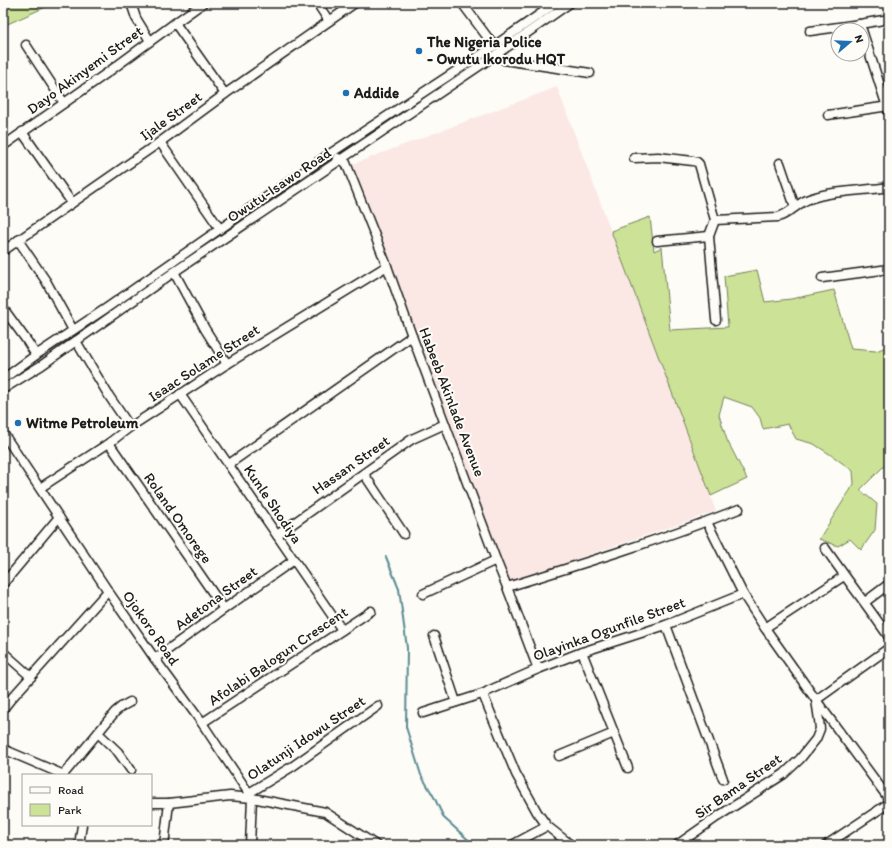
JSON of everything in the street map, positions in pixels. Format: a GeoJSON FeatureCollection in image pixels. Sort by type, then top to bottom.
{"type":"FeatureCollection","features":[{"type":"Feature","properties":{"kind":"street"},"geometry":{"type":"LineString","coordinates":[[131,3],[136,18],[150,41]]}},
{"type":"Feature","properties":{"kind":"street","name":"Dayo Akinyemi Street"},"geometry":{"type":"LineString","coordinates":[[3,146],[203,3]]}},
{"type":"Feature","properties":{"kind":"street"},"geometry":{"type":"LineString","coordinates":[[317,3],[329,21]]}},
{"type":"Feature","properties":{"kind":"street","name":"Ijale Street"},"geometry":{"type":"LineString","coordinates":[[3,251],[160,142],[225,94],[355,3]]}},
{"type":"Feature","properties":{"kind":"street"},"geometry":{"type":"LineString","coordinates":[[462,3],[496,50],[498,57],[504,60],[590,73]]}},
{"type":"Feature","properties":{"kind":"street","name":"Owutu-Isawo Road"},"geometry":{"type":"LineString","coordinates":[[3,389],[42,365],[174,272],[341,160],[496,50],[556,3]]}},
{"type":"Feature","properties":{"kind":"street","name":"Owutu-Isawo Road"},"geometry":{"type":"LineString","coordinates":[[3,379],[331,153],[570,3]]}},
{"type":"Feature","properties":{"kind":"street"},"geometry":{"type":"LineString","coordinates":[[870,25],[889,19]]}},
{"type":"Feature","properties":{"kind":"street"},"geometry":{"type":"LineString","coordinates":[[175,23],[225,94]]}},
{"type":"Feature","properties":{"kind":"street"},"geometry":{"type":"LineString","coordinates":[[810,31],[830,30]]}},
{"type":"Feature","properties":{"kind":"street"},"geometry":{"type":"LineString","coordinates":[[26,45],[64,103]]}},
{"type":"Feature","properties":{"kind":"street"},"geometry":{"type":"LineString","coordinates":[[828,115],[888,108],[870,55]]}},
{"type":"Feature","properties":{"kind":"street"},"geometry":{"type":"LineString","coordinates":[[22,132],[72,203]]}},
{"type":"Feature","properties":{"kind":"street"},"geometry":{"type":"LineString","coordinates":[[160,142],[220,229]]}},
{"type":"Feature","properties":{"kind":"street","name":"Habeeb Akinlade Avenue"},"geometry":{"type":"LineString","coordinates":[[331,153],[346,162],[387,266],[496,560],[538,668]]}},
{"type":"Feature","properties":{"kind":"street"},"geometry":{"type":"LineString","coordinates":[[634,158],[658,157],[697,162],[699,164],[715,220],[709,236],[716,320]]}},
{"type":"Feature","properties":{"kind":"street"},"geometry":{"type":"LineString","coordinates":[[780,163],[795,207]]}},
{"type":"Feature","properties":{"kind":"street"},"geometry":{"type":"LineString","coordinates":[[715,220],[784,216],[802,202],[823,195],[889,187]]}},
{"type":"Feature","properties":{"kind":"street"},"geometry":{"type":"LineString","coordinates":[[657,242],[709,236]]}},
{"type":"Feature","properties":{"kind":"street"},"geometry":{"type":"LineString","coordinates":[[18,240],[46,281],[73,330]]}},
{"type":"Feature","properties":{"kind":"street","name":"Isaac Solame Street"},"geometry":{"type":"LineString","coordinates":[[40,488],[180,394],[387,266]]}},
{"type":"Feature","properties":{"kind":"street"},"geometry":{"type":"LineString","coordinates":[[822,278],[889,269]]}},
{"type":"Feature","properties":{"kind":"street"},"geometry":{"type":"LineString","coordinates":[[174,272],[205,329],[227,364]]}},
{"type":"Feature","properties":{"kind":"street"},"geometry":{"type":"LineString","coordinates":[[3,308],[36,355]]}},
{"type":"Feature","properties":{"kind":"street"},"geometry":{"type":"LineString","coordinates":[[229,464],[412,336]]}},
{"type":"Feature","properties":{"kind":"street"},"geometry":{"type":"LineString","coordinates":[[76,341],[130,428]]}},
{"type":"Feature","properties":{"kind":"street","name":"Kunle Shodiya"},"geometry":{"type":"LineString","coordinates":[[180,394],[342,630]]}},
{"type":"Feature","properties":{"kind":"street","name":"Hassan Street"},"geometry":{"type":"LineString","coordinates":[[277,535],[412,440],[445,424]]}},
{"type":"Feature","properties":{"kind":"street","name":"Ojokoro Road"},"geometry":{"type":"LineString","coordinates":[[3,433],[108,591],[202,723],[251,795]]}},
{"type":"Feature","properties":{"kind":"street","name":"Roland Omorege"},"geometry":{"type":"LineString","coordinates":[[109,443],[224,608]]}},
{"type":"Feature","properties":{"kind":"street"},"geometry":{"type":"LineString","coordinates":[[364,474],[404,534]]}},
{"type":"Feature","properties":{"kind":"street"},"geometry":{"type":"LineString","coordinates":[[507,587],[607,556],[707,522],[739,509]]}},
{"type":"Feature","properties":{"kind":"street"},"geometry":{"type":"LineString","coordinates":[[3,584],[59,517]]}},
{"type":"Feature","properties":{"kind":"street"},"geometry":{"type":"LineString","coordinates":[[707,522],[743,594],[765,628],[889,799]]}},
{"type":"Feature","properties":{"kind":"street"},"geometry":{"type":"LineString","coordinates":[[825,548],[889,637]]}},
{"type":"Feature","properties":{"kind":"street","name":"Adetona Street"},"geometry":{"type":"LineString","coordinates":[[155,659],[224,608],[294,560]]}},
{"type":"Feature","properties":{"kind":"street"},"geometry":{"type":"LineString","coordinates":[[423,594],[496,560]]}},
{"type":"Feature","properties":{"kind":"street"},"geometry":{"type":"LineString","coordinates":[[765,628],[844,576]]}},
{"type":"Feature","properties":{"kind":"street"},"geometry":{"type":"LineString","coordinates":[[865,602],[889,584]]}},
{"type":"Feature","properties":{"kind":"street"},"geometry":{"type":"LineString","coordinates":[[3,709],[108,591]]}},
{"type":"Feature","properties":{"kind":"street","name":"Olayinka Ogunfile Street"},"geometry":{"type":"LineString","coordinates":[[423,713],[485,693],[488,690],[538,668],[666,625],[743,594]]}},
{"type":"Feature","properties":{"kind":"street","name":"Afolabi Balogun Crescent"},"geometry":{"type":"LineString","coordinates":[[202,723],[371,611]]}},
{"type":"Feature","properties":{"kind":"street"},"geometry":{"type":"LineString","coordinates":[[666,625],[723,779]]}},
{"type":"Feature","properties":{"kind":"street"},"geometry":{"type":"LineString","coordinates":[[434,636],[456,702]]}},
{"type":"Feature","properties":{"kind":"street"},"geometry":{"type":"LineString","coordinates":[[816,700],[889,648]]}},
{"type":"Feature","properties":{"kind":"street"},"geometry":{"type":"LineString","coordinates":[[3,652],[32,677]]}},
{"type":"Feature","properties":{"kind":"street"},"geometry":{"type":"LineString","coordinates":[[582,652],[628,768]]}},
{"type":"Feature","properties":{"kind":"street"},"geometry":{"type":"LineString","coordinates":[[485,693],[484,696],[516,774],[537,812],[547,826],[571,845]]}},
{"type":"Feature","properties":{"kind":"street","name":"Sir Bama Street"},"geometry":{"type":"LineString","coordinates":[[677,845],[717,817],[784,774],[800,759],[816,739],[820,730],[816,700]]}},
{"type":"Feature","properties":{"kind":"street"},"geometry":{"type":"LineString","coordinates":[[64,774],[115,712],[130,702]]}},
{"type":"Feature","properties":{"kind":"street","name":"Olatunji Idowu Street"},"geometry":{"type":"LineString","coordinates":[[251,795],[378,706]]}},
{"type":"Feature","properties":{"kind":"street"},"geometry":{"type":"LineString","coordinates":[[98,733],[118,752],[131,770]]}},
{"type":"Feature","properties":{"kind":"street"},"geometry":{"type":"LineString","coordinates":[[559,756],[614,733]]}},
{"type":"Feature","properties":{"kind":"street"},"geometry":{"type":"LineString","coordinates":[[3,749],[61,774]]}},
{"type":"Feature","properties":{"kind":"street"},"geometry":{"type":"LineString","coordinates":[[250,845],[251,795]]}},
{"type":"Feature","properties":{"kind":"street"},"geometry":{"type":"LineString","coordinates":[[152,803],[169,803],[251,795],[325,812],[376,845]]}},
{"type":"Feature","properties":{"kind":"street"},"geometry":{"type":"LineString","coordinates":[[164,845],[169,803]]}},
{"type":"Feature","properties":{"kind":"street"},"geometry":{"type":"LineString","coordinates":[[826,845],[889,803]]}},
{"type":"Feature","properties":{"kind":"street"},"geometry":{"type":"LineString","coordinates":[[79,845],[82,826]]}},
{"type":"Feature","properties":{"kind":"street"},"geometry":{"type":"LineString","coordinates":[[512,845],[547,826]]}},
{"type":"Feature","properties":{"kind":"shaded area"},"geometry":{"type":"Polygon","coordinates":[[[557,87],[716,511],[510,582],[353,164],[557,87]]]}},
{"type":"Feature","properties":{"kind":"green space"},"geometry":{"type":"Polygon","coordinates":[[[3,3],[51,3],[48,6],[3,26],[3,3]]]}},
{"type":"Feature","properties":{"kind":"green space"},"geometry":{"type":"Polygon","coordinates":[[[650,217],[654,251],[662,247],[670,330],[728,327],[724,276],[757,270],[765,302],[791,299],[834,290],[851,349],[876,351],[889,346],[889,456],[886,464],[860,490],[877,504],[875,530],[861,550],[850,539],[838,546],[819,539],[854,484],[853,471],[814,444],[796,439],[788,424],[763,429],[760,418],[752,407],[724,397],[719,415],[727,440],[747,479],[711,496],[611,231],[650,217]]]}},
{"type":"Feature","properties":{"kind":"waterway"},"geometry":{"type":"LineString","coordinates":[[386,557],[399,589],[407,648],[406,727],[421,775],[444,818],[474,845]]}},
{"type":"Feature","properties":{"kind":"place","name":"The Nigeria Police - Owutu Ikorodu HQT"},"geometry":{"type":"Point","coordinates":[419,51]}},
{"type":"Feature","properties":{"kind":"place","name":"Addide"},"geometry":{"type":"Point","coordinates":[346,93]}},
{"type":"Feature","properties":{"kind":"place","name":"Witme Petroleum"},"geometry":{"type":"Point","coordinates":[18,423]}}]}
